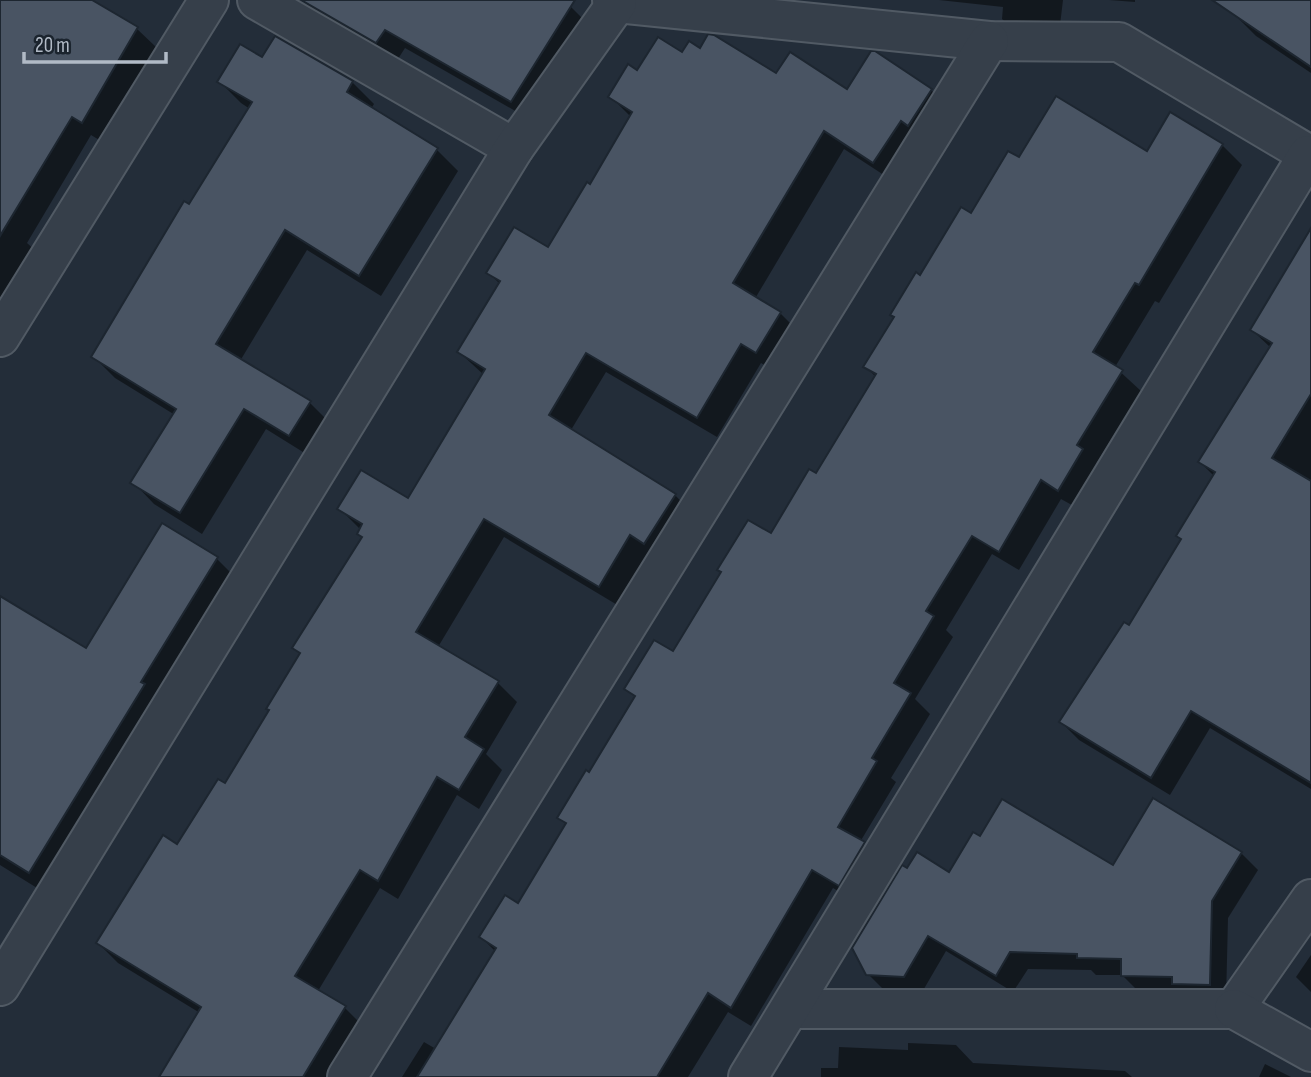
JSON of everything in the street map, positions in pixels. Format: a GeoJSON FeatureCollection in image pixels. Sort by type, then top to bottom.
{"type":"FeatureCollection","features":[{"type":"Feature","properties":{"kind":"street"},"geometry":{"type":"LineString","coordinates":[[0,337],[209,0]]}},
{"type":"Feature","properties":{"kind":"street"},"geometry":{"type":"LineString","coordinates":[[257,0],[514,148]]}},
{"type":"Feature","properties":{"kind":"street"},"geometry":{"type":"LineString","coordinates":[[0,986],[514,148],[614,2],[989,41],[1119,43],[1310,156],[748,1077]]}},
{"type":"Feature","properties":{"kind":"street"},"geometry":{"type":"LineString","coordinates":[[347,1077],[989,41]]}},
{"type":"Feature","properties":{"kind":"street"},"geometry":{"type":"LineString","coordinates":[[1234,1009],[1311,899]]}},
{"type":"Feature","properties":{"kind":"street"},"geometry":{"type":"LineString","coordinates":[[791,1009],[1234,1009],[1311,1052]]}},
{"type":"Feature","properties":{"kind":"building"},"geometry":{"type":"Polygon","coordinates":[[[0,0],[92,0],[138,27],[82,123],[72,117],[0,236],[0,0]]]}},
{"type":"Feature","properties":{"kind":"building"},"geometry":{"type":"Polygon","coordinates":[[[301,0],[575,0],[511,102],[385,30],[376,43],[301,0]]]}},
{"type":"Feature","properties":{"kind":"building"},"geometry":{"type":"Polygon","coordinates":[[[1212,0],[1311,0],[1311,67],[1212,0]]]}},
{"type":"Feature","properties":{"kind":"building"},"geometry":{"type":"Polygon","coordinates":[[[708,34],[714,35],[776,73],[790,52],[847,89],[871,51],[875,51],[932,89],[908,126],[901,121],[873,163],[824,131],[733,283],[781,312],[756,353],[741,344],[697,418],[586,353],[549,415],[676,494],[644,544],[630,535],[599,587],[484,519],[416,632],[499,681],[465,737],[484,749],[459,790],[437,777],[378,881],[360,870],[295,976],[346,1006],[303,1077],[159,1077],[201,1007],[96,943],[163,835],[177,844],[218,779],[225,783],[269,710],[266,709],[300,653],[292,648],[362,537],[357,534],[362,524],[337,509],[361,470],[408,498],[485,369],[457,352],[500,281],[486,273],[514,227],[548,247],[587,182],[590,184],[632,112],[608,97],[628,64],[637,70],[658,37],[682,52],[689,41],[700,48],[708,34]]]}},
{"type":"Feature","properties":{"kind":"building"},"geometry":{"type":"Polygon","coordinates":[[[275,36],[353,81],[347,92],[438,148],[359,276],[285,230],[216,344],[311,401],[289,436],[244,409],[180,513],[130,483],[176,409],[91,357],[184,201],[189,204],[252,102],[217,82],[240,44],[262,57],[275,36]]]}},
{"type":"Feature","properties":{"kind":"building"},"geometry":{"type":"Polygon","coordinates":[[[1056,96],[1147,151],[1170,112],[1223,144],[1139,285],[1135,283],[1093,352],[1123,370],[1077,445],[1083,449],[1058,491],[1041,480],[999,552],[972,536],[926,611],[934,616],[894,683],[911,693],[872,758],[877,761],[838,827],[865,842],[839,886],[812,870],[731,1008],[708,993],[657,1077],[417,1077],[496,948],[479,937],[505,895],[518,903],[566,823],[557,818],[586,770],[589,772],[635,696],[624,689],[654,640],[673,651],[721,572],[717,570],[748,520],[771,533],[809,469],[816,473],[876,374],[863,367],[894,317],[890,315],[916,272],[920,275],[961,207],[971,213],[1008,151],[1019,157],[1056,96]]]}},
{"type":"Feature","properties":{"kind":"building"},"geometry":{"type":"Polygon","coordinates":[[[1311,228],[1311,394],[1272,458],[1311,481],[1311,783],[1191,711],[1151,778],[1059,722],[1124,622],[1129,625],[1181,539],[1176,536],[1215,472],[1198,462],[1272,343],[1250,330],[1311,228]]]}},
{"type":"Feature","properties":{"kind":"building"},"geometry":{"type":"Polygon","coordinates":[[[162,523],[218,557],[141,682],[145,684],[29,873],[0,855],[0,596],[86,648],[162,523]]]}},
{"type":"Feature","properties":{"kind":"building"},"geometry":{"type":"Polygon","coordinates":[[[1153,798],[1242,852],[1212,901],[1210,985],[1172,984],[1172,977],[1121,976],[1121,959],[1077,958],[1077,954],[1010,952],[996,976],[928,936],[904,977],[866,975],[852,948],[902,865],[907,868],[917,852],[949,872],[973,832],[980,836],[1002,799],[1113,865],[1153,798]]]}}]}
